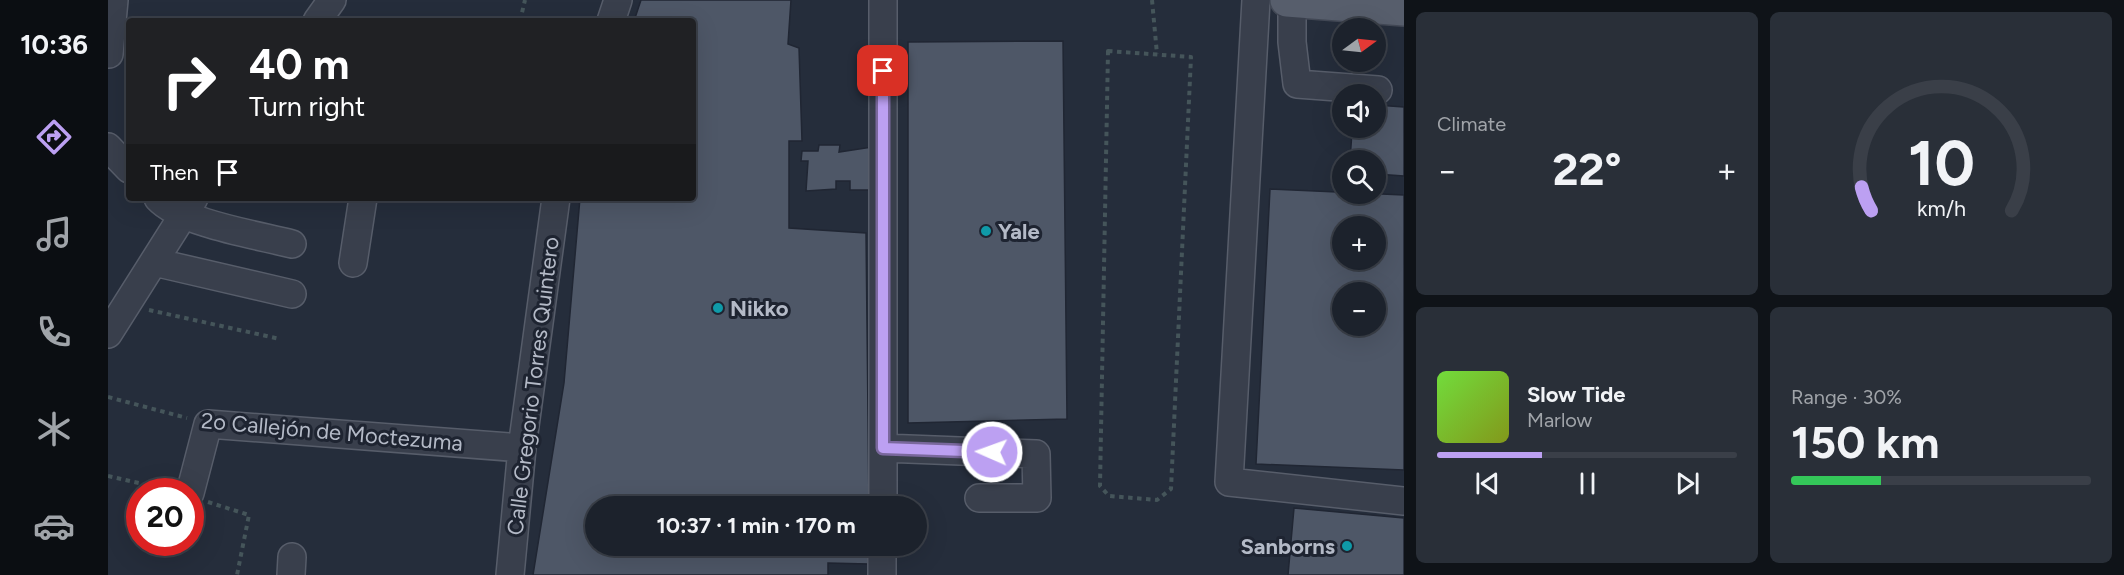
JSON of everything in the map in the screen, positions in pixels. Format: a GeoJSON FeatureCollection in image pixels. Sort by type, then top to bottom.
{"type":"FeatureCollection","features":[{"type":"Feature","properties":{"kind":"main road"},"geometry":{"type":"LineString","coordinates":[[1287,0],[1404,9]]}},
{"type":"Feature","properties":{"kind":"street"},"geometry":{"type":"LineString","coordinates":[[109,54],[114,0]]}},
{"type":"Feature","properties":{"kind":"street"},"geometry":{"type":"LineString","coordinates":[[319,18],[332,0]]}},
{"type":"Feature","properties":{"kind":"street"},"geometry":{"type":"LineString","coordinates":[[612,18],[618,0]]}},
{"type":"Feature","properties":{"kind":"street"},"geometry":{"type":"LineString","coordinates":[[883,0],[883,496]]}},
{"type":"Feature","properties":{"kind":"street"},"geometry":{"type":"LineString","coordinates":[[1256,0],[1229,482],[1404,501]]}},
{"type":"Feature","properties":{"kind":"street"},"geometry":{"type":"LineString","coordinates":[[1292,0],[1292,42],[1297,84],[1332,87]]}},
{"type":"Feature","properties":{"kind":"street"},"geometry":{"type":"LineString","coordinates":[[108,147],[126,166]]}},
{"type":"Feature","properties":{"kind":"street"},"geometry":{"type":"LineString","coordinates":[[161,201],[166,206],[189,206],[292,244]]}},
{"type":"Feature","properties":{"kind":"street"},"geometry":{"type":"LineString","coordinates":[[353,263],[363,201]]}},
{"type":"Feature","properties":{"kind":"street","name":"Calle Gregorio Torres Quintero"},"geometry":{"type":"LineString","coordinates":[[510,575],[522,448],[556,201]]}},
{"type":"Feature","properties":{"kind":"street"},"geometry":{"type":"LineString","coordinates":[[108,334],[117,304],[154,262],[189,206]]}},
{"type":"Feature","properties":{"kind":"street"},"geometry":{"type":"LineString","coordinates":[[154,262],[292,294]]}},
{"type":"Feature","properties":{"kind":"street"},"geometry":{"type":"LineString","coordinates":[[198,478],[208,424]]}},
{"type":"Feature","properties":{"kind":"street","name":"2o Callejón de Moctezuma"},"geometry":{"type":"LineString","coordinates":[[208,424],[522,448]]}},
{"type":"Feature","properties":{"kind":"street"},"geometry":{"type":"LineString","coordinates":[[883,448],[1036,454],[1037,498],[979,498]]}},
{"type":"Feature","properties":{"kind":"street"},"geometry":{"type":"LineString","coordinates":[[882,556],[882,575]]}},
{"type":"Feature","properties":{"kind":"path"},"geometry":{"type":"LineString","coordinates":[[521,18],[525,0]]}},
{"type":"Feature","properties":{"kind":"path"},"geometry":{"type":"LineString","coordinates":[[1152,0],[1157,54]]}},
{"type":"Feature","properties":{"kind":"path"},"geometry":{"type":"LineString","coordinates":[[1108,51],[1157,54],[1191,57],[1171,489],[1157,500],[1108,496],[1100,486],[1108,51]]}},
{"type":"Feature","properties":{"kind":"path"},"geometry":{"type":"LineString","coordinates":[[117,304],[280,339]]}},
{"type":"Feature","properties":{"kind":"path","name":"2o Callejón de Moctezuma"},"geometry":{"type":"LineString","coordinates":[[108,398],[208,424]]}},
{"type":"Feature","properties":{"kind":"path"},"geometry":{"type":"LineString","coordinates":[[108,476],[126,480]]}},
{"type":"Feature","properties":{"kind":"path"},"geometry":{"type":"LineString","coordinates":[[204,499],[249,515],[237,575]]}},
{"type":"Feature","properties":{"kind":"building","name":"Nikko"},"geometry":{"type":"Polygon","coordinates":[[[641,0],[791,0],[788,44],[799,48],[802,141],[789,141],[789,228],[866,233],[869,496],[585,496],[585,556],[869,556],[869,564],[828,563],[828,575],[533,575],[564,383],[580,201],[696,201],[696,18],[635,18],[641,0]]]}},
{"type":"Feature","properties":{"kind":"building","name":"Yale"},"geometry":{"type":"Polygon","coordinates":[[[1063,41],[1067,419],[908,423],[908,42],[1063,41]]]}},
{"type":"Feature","properties":{"kind":"building"},"geometry":{"type":"Polygon","coordinates":[[[1386,106],[1404,107],[1404,176],[1386,175],[1386,150],[1351,150],[1352,138],[1386,138],[1386,106]]]}},
{"type":"Feature","properties":{"kind":"building"},"geometry":{"type":"Polygon","coordinates":[[[819,145],[840,145],[839,152],[872,147],[872,190],[850,190],[850,181],[836,181],[836,189],[806,191],[808,161],[801,161],[802,151],[818,151],[819,145]]]}},
{"type":"Feature","properties":{"kind":"building"},"geometry":{"type":"Polygon","coordinates":[[[1270,189],[1332,192],[1332,204],[1386,204],[1386,194],[1404,195],[1404,470],[1256,464],[1270,189]]]}},
{"type":"Feature","properties":{"kind":"building","name":"Sanborns"},"geometry":{"type":"Polygon","coordinates":[[[1294,508],[1404,518],[1404,575],[1288,575],[1294,508]]]}},
{"type":"Feature","properties":{"kind":"place","name":"Yale"},"geometry":{"type":"Point","coordinates":[986,231]}},
{"type":"Feature","properties":{"kind":"place","name":"Nikko"},"geometry":{"type":"Point","coordinates":[718,308]}},
{"type":"Feature","properties":{"kind":"place","name":"Sanborns"},"geometry":{"type":"Point","coordinates":[1347,546]}},
{"type":"Feature","properties":{"kind":"route"},"geometry":{"type":"LineString","coordinates":[[883,71],[883,448],[992,452]]}}]}
